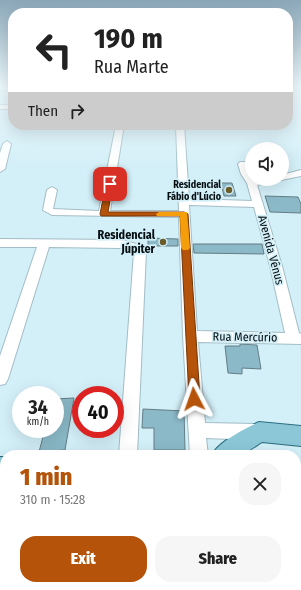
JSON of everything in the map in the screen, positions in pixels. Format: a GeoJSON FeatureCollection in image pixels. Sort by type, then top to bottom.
{"type":"FeatureCollection","features":[{"type":"Feature","properties":{"kind":"main road"},"geometry":{"type":"LineString","coordinates":[[231,450],[259,432],[301,436]]}},
{"type":"Feature","properties":{"kind":"street"},"geometry":{"type":"LineString","coordinates":[[104,214],[119,130]]}},
{"type":"Feature","properties":{"kind":"street"},"geometry":{"type":"LineString","coordinates":[[180,130],[190,336],[199,450]]}},
{"type":"Feature","properties":{"kind":"street"},"geometry":{"type":"LineString","coordinates":[[0,168],[7,144]]}},
{"type":"Feature","properties":{"kind":"street","name":"Avenida Vênus"},"geometry":{"type":"LineString","coordinates":[[242,164],[245,172]]}},
{"type":"Feature","properties":{"kind":"street"},"geometry":{"type":"LineString","coordinates":[[289,176],[301,173]]}},
{"type":"Feature","properties":{"kind":"street","name":"Avenida Vênus"},"geometry":{"type":"LineString","coordinates":[[253,186],[297,339]]}},
{"type":"Feature","properties":{"kind":"street"},"geometry":{"type":"LineString","coordinates":[[52,190],[48,210],[60,213],[104,214],[258,204]]}},
{"type":"Feature","properties":{"kind":"street"},"geometry":{"type":"LineString","coordinates":[[0,243],[122,244],[136,248],[140,251],[128,450]]}},
{"type":"Feature","properties":{"kind":"street"},"geometry":{"type":"LineString","coordinates":[[0,379],[44,243]]}},
{"type":"Feature","properties":{"kind":"street","name":"Rua Mercúrio"},"geometry":{"type":"LineString","coordinates":[[190,336],[297,339]]}},
{"type":"Feature","properties":{"kind":"street"},"geometry":{"type":"LineString","coordinates":[[197,430],[259,432]]}},
{"type":"Feature","properties":{"kind":"building","name":"Residencial Fábio d'Lúcio"},"geometry":{"type":"Polygon","coordinates":[[[221,183],[232,183],[236,196],[224,196],[221,183]]]}},
{"type":"Feature","properties":{"kind":"building"},"geometry":{"type":"Polygon","coordinates":[[[265,196],[298,197],[301,204],[301,213],[270,212],[265,196]]]}},
{"type":"Feature","properties":{"kind":"building","name":"Residencial Júpiter"},"geometry":{"type":"Polygon","coordinates":[[[148,238],[178,239],[178,246],[148,246],[148,238]]]}},
{"type":"Feature","properties":{"kind":"building"},"geometry":{"type":"Polygon","coordinates":[[[193,244],[262,244],[264,254],[194,253],[193,244]]]}},
{"type":"Feature","properties":{"kind":"building"},"geometry":{"type":"Polygon","coordinates":[[[240,344],[257,345],[261,369],[242,368],[242,374],[228,373],[225,346],[240,346],[240,344]]]}},
{"type":"Feature","properties":{"kind":"building"},"geometry":{"type":"Polygon","coordinates":[[[72,398],[72,410],[65,450],[40,450],[43,438],[64,438],[64,399],[72,398]]]}},
{"type":"Feature","properties":{"kind":"building"},"geometry":{"type":"Polygon","coordinates":[[[143,409],[184,411],[185,450],[154,450],[154,428],[142,428],[143,409]]]}},
{"type":"Feature","properties":{"kind":"slow traffic"},"geometry":{"type":"LineString","coordinates":[[159,214],[184,214],[186,248]]}},
{"type":"Feature","properties":{"kind":"place","name":"Residencial Fábio d'Lúcio"},"geometry":{"type":"Point","coordinates":[229,190]}},
{"type":"Feature","properties":{"kind":"place","name":"Residencial Júpiter"},"geometry":{"type":"Point","coordinates":[163,242]}},
{"type":"Feature","properties":{"kind":"route"},"geometry":{"type":"LineString","coordinates":[[110,184],[104,214],[184,214],[194,399]]}}]}
